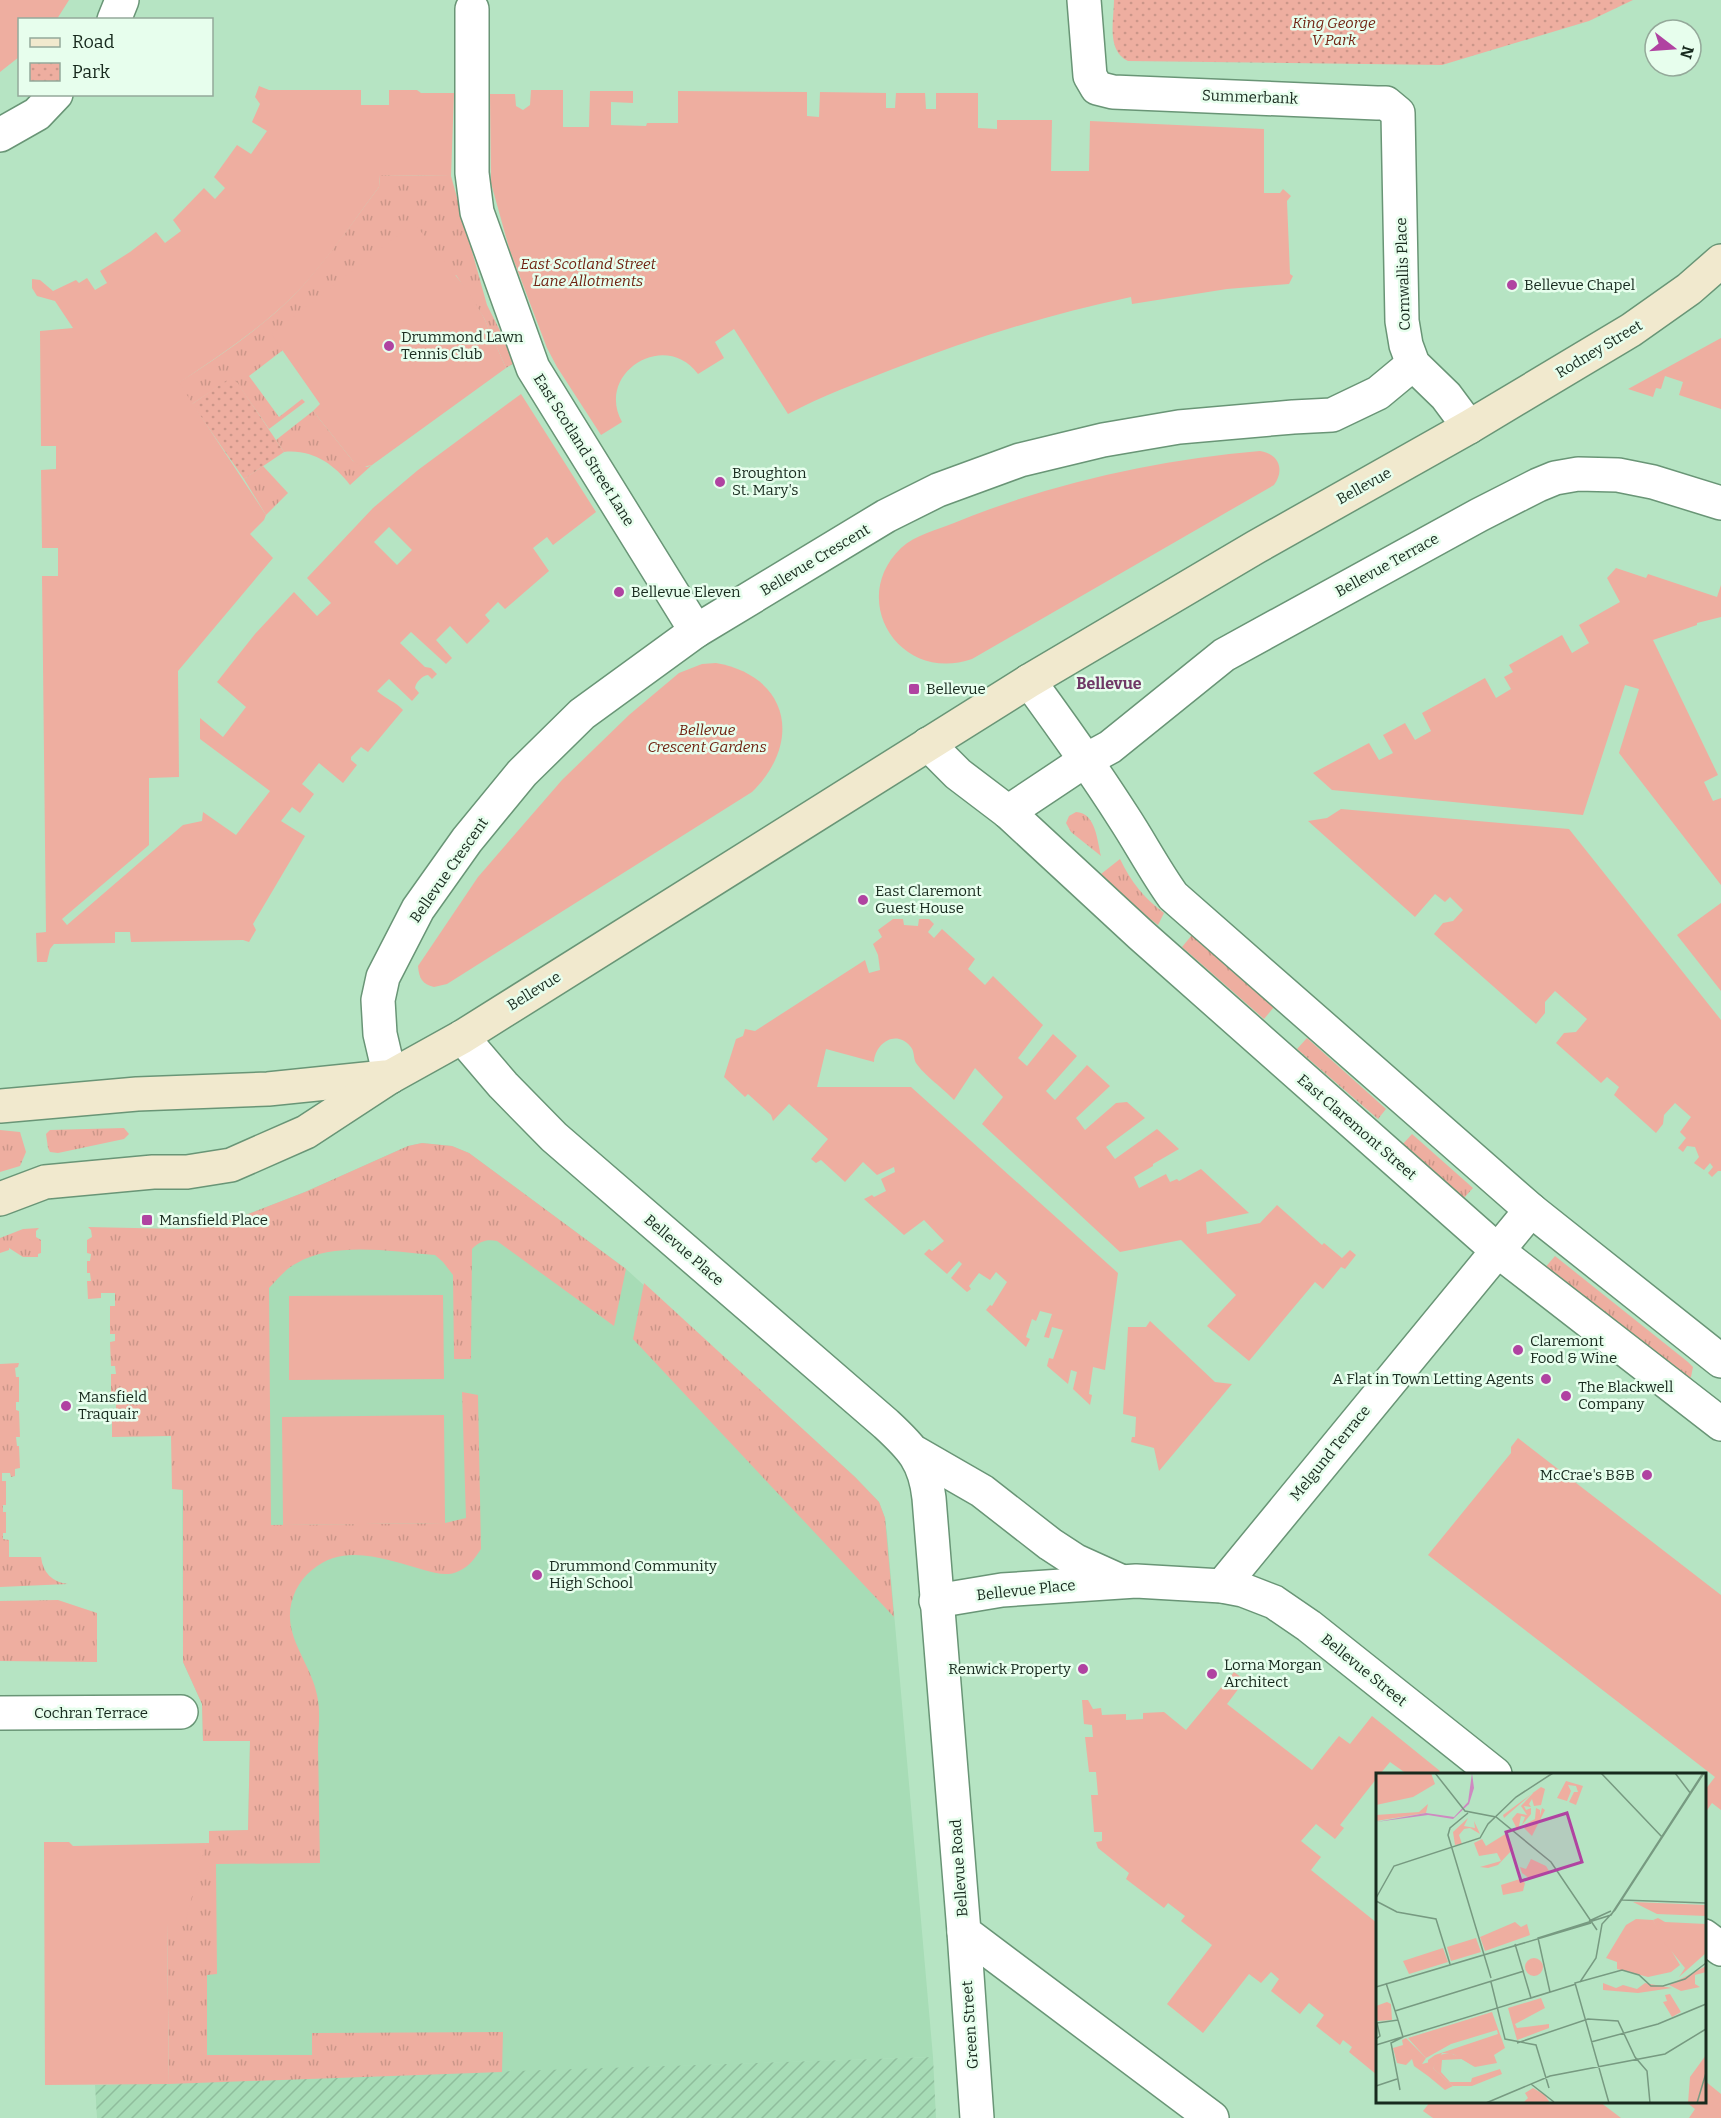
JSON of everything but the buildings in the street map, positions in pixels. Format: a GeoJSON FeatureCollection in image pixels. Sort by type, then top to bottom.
{"type":"FeatureCollection","features":[{"type":"Feature","properties":{"kind":"main road","name":"Rodney Street"},"geometry":{"type":"LineString","coordinates":[[1469,427],[1631,330],[1689,289],[1721,261]]}},
{"type":"Feature","properties":{"kind":"main road","name":"Bellevue"},"geometry":{"type":"LineString","coordinates":[[462,1036],[1029,681],[1256,547],[1469,427]]}},
{"type":"Feature","properties":{"kind":"main road"},"geometry":{"type":"LineString","coordinates":[[0,1199],[45,1182],[153,1172],[187,1172],[231,1165],[306,1131],[390,1077],[462,1036]]}},
{"type":"Feature","properties":{"kind":"main road"},"geometry":{"type":"LineString","coordinates":[[0,1106],[137,1094],[268,1089],[390,1077]]}},
{"type":"Feature","properties":{"kind":"street"},"geometry":{"type":"LineString","coordinates":[[115,18],[122,0]]}},
{"type":"Feature","properties":{"kind":"street","name":"Summerbank"},"geometry":{"type":"LineString","coordinates":[[1084,0],[1090,76],[1097,88],[1113,93],[1387,106]]}},
{"type":"Feature","properties":{"kind":"street","name":"East Scotland Street Lane"},"geometry":{"type":"LineString","coordinates":[[472,9],[472,173],[477,212],[529,357],[533,368],[696,631]]}},
{"type":"Feature","properties":{"kind":"street"},"geometry":{"type":"LineString","coordinates":[[0,135],[37,114],[54,96]]}},
{"type":"Feature","properties":{"kind":"street","name":"Cornwallis Place"},"geometry":{"type":"LineString","coordinates":[[1387,106],[1402,321],[1406,345],[1413,364],[1446,396],[1469,427]]}},
{"type":"Feature","properties":{"kind":"street","name":"Bellevue Crescent"},"geometry":{"type":"LineString","coordinates":[[390,1077],[380,1034],[378,1000],[383,977],[418,909],[466,840],[522,773],[582,714],[696,631],[886,516],[938,490],[1020,460],[1103,440],[1179,427],[1332,416],[1378,393],[1413,364]]}},
{"type":"Feature","properties":{"kind":"street","name":"Bellevue Terrace"},"geometry":{"type":"LineString","coordinates":[[1086,760],[1110,747],[1224,655],[1479,514],[1555,478],[1578,474],[1618,474],[1721,503]]}},
{"type":"Feature","properties":{"kind":"street"},"geometry":{"type":"LineString","coordinates":[[1029,681],[1086,760],[1173,896],[1532,1210],[1721,1360]]}},
{"type":"Feature","properties":{"kind":"street","name":"East Claremont Street"},"geometry":{"type":"LineString","coordinates":[[928,744],[958,774],[1008,812],[1149,943],[1498,1251],[1721,1424]]}},
{"type":"Feature","properties":{"kind":"street"},"geometry":{"type":"LineString","coordinates":[[1008,812],[1086,760]]}},
{"type":"Feature","properties":{"kind":"street","name":"Bellevue Place"},"geometry":{"type":"LineString","coordinates":[[462,1036],[503,1085],[554,1137],[886,1424],[916,1453],[982,1491],[1050,1544],[1076,1561],[1123,1582]]}},
{"type":"Feature","properties":{"kind":"street","name":"Melgund Terrace"},"geometry":{"type":"LineString","coordinates":[[1222,1586],[1532,1210]]}},
{"type":"Feature","properties":{"kind":"street","name":"Bellevue Place"},"geometry":{"type":"LineString","coordinates":[[916,1453],[927,1484],[936,1601],[1002,1590],[1123,1582],[1222,1586]]}},
{"type":"Feature","properties":{"kind":"street","name":"Bellevue Street"},"geometry":{"type":"LineString","coordinates":[[1222,1586],[1243,1590],[1285,1608],[1494,1773]]}},
{"type":"Feature","properties":{"kind":"street","name":"Bellevue Road"},"geometry":{"type":"LineString","coordinates":[[936,1601],[963,1932],[1212,2118]]}},
{"type":"Feature","properties":{"kind":"street","name":"Cochran Terrace"},"geometry":{"type":"LineString","coordinates":[[0,1713],[181,1712]]}},
{"type":"Feature","properties":{"kind":"street","name":"Green Street"},"geometry":{"type":"LineString","coordinates":[[963,1932],[977,2118]]}},
{"type":"Feature","properties":{"kind":"street"},"geometry":{"type":"LineString","coordinates":[[1706,1938],[1721,1949]]}},
{"type":"Feature","properties":{"kind":"shaded area","name":"Drummond Community High School"},"geometry":{"type":"Polygon","coordinates":[[[422,1143],[452,1146],[469,1153],[626,1269],[855,1477],[879,1502],[885,1518],[887,1533],[933,2057],[169,2084],[206,1843],[209,1843],[209,1831],[248,1830],[250,1741],[203,1741],[202,1704],[183,1662],[181,1229],[235,1219],[305,1192],[408,1146],[422,1143]]]}},
{"type":"Feature","properties":{"kind":"shaded area"},"geometry":{"type":"Polygon","coordinates":[[[933,2057],[936,2118],[97,2118],[95,2085],[933,2057]]]}},
{"type":"Feature","properties":{"kind":"green space"},"geometry":{"type":"Polygon","coordinates":[[[0,0],[69,0],[58,18],[18,18],[18,58],[0,72],[0,0]]]}},
{"type":"Feature","properties":{"kind":"green space","name":"King George V Park"},"geometry":{"type":"Polygon","coordinates":[[[1114,0],[1633,0],[1589,21],[1442,65],[1128,61],[1121,56],[1114,42],[1114,0]]]}},
{"type":"Feature","properties":{"kind":"green space"},"geometry":{"type":"Polygon","coordinates":[[[259,86],[269,90],[361,90],[361,105],[389,105],[389,90],[454,93],[451,176],[380,175],[379,187],[327,257],[293,296],[252,331],[179,383],[266,515],[250,534],[273,558],[178,671],[179,777],[149,778],[149,845],[62,919],[67,925],[183,825],[202,821],[203,812],[236,835],[270,791],[200,739],[200,718],[223,737],[246,707],[217,682],[255,634],[294,592],[317,616],[331,603],[307,578],[373,508],[418,470],[521,394],[596,512],[553,545],[547,537],[533,548],[549,571],[505,609],[498,602],[485,615],[490,621],[467,644],[450,626],[436,640],[452,658],[446,664],[411,632],[400,643],[425,667],[431,668],[437,674],[432,679],[428,675],[420,680],[415,688],[419,693],[412,701],[389,679],[377,691],[403,710],[368,752],[361,747],[351,757],[357,765],[343,783],[319,763],[302,784],[314,794],[300,813],[292,807],[281,821],[305,836],[253,924],[256,930],[249,942],[243,940],[131,942],[130,932],[115,932],[115,943],[54,944],[50,949],[47,962],[37,962],[36,933],[46,932],[42,576],[58,576],[58,548],[42,548],[41,470],[56,469],[56,446],[41,446],[40,331],[73,328],[55,301],[37,296],[32,288],[32,279],[40,280],[53,291],[76,280],[79,283],[87,278],[95,290],[107,283],[100,271],[156,232],[165,243],[181,231],[173,220],[204,188],[215,199],[225,188],[214,177],[237,145],[251,154],[267,131],[252,122],[260,104],[255,97],[259,86]],[[389,527],[374,542],[397,565],[412,550],[389,527]]]}},
{"type":"Feature","properties":{"kind":"green space","name":"East Scotland Street Lane Allotments"},"geometry":{"type":"Polygon","coordinates":[[[531,90],[563,90],[563,127],[589,127],[590,91],[633,91],[633,103],[611,102],[611,125],[646,126],[647,123],[678,123],[678,91],[807,92],[807,116],[819,117],[820,92],[886,93],[886,108],[895,108],[896,93],[925,93],[926,109],[936,109],[936,93],[978,93],[978,128],[997,129],[997,120],[1052,120],[1051,171],[1089,171],[1090,121],[1264,129],[1264,193],[1280,193],[1283,189],[1291,196],[1287,201],[1290,274],[1293,276],[1289,284],[1227,289],[1132,304],[1131,297],[1040,319],[922,358],[840,390],[788,414],[734,329],[715,342],[724,358],[698,374],[684,361],[668,356],[652,356],[637,363],[625,373],[618,388],[616,404],[622,422],[601,435],[547,348],[509,248],[491,183],[490,94],[515,94],[516,106],[523,110],[530,105],[531,90]]]}},
{"type":"Feature","properties":{"kind":"green space"},"geometry":{"type":"Polygon","coordinates":[[[380,175],[451,176],[487,305],[516,362],[506,368],[484,318],[456,275],[272,334],[283,350],[249,376],[279,417],[302,399],[305,402],[269,429],[233,377],[192,404],[178,383],[252,332],[293,296],[327,257],[379,187],[380,175]]]}},
{"type":"Feature","properties":{"kind":"green space","name":"Drummond Lawn Tennis Club"},"geometry":{"type":"Polygon","coordinates":[[[414,223],[468,291],[484,318],[506,368],[372,465],[362,467],[353,461],[313,411],[320,404],[271,334],[414,223]]]}},
{"type":"Feature","properties":{"kind":"green space"},"geometry":{"type":"Polygon","coordinates":[[[1721,338],[1721,409],[1679,395],[1683,382],[1665,376],[1661,389],[1656,388],[1653,397],[1628,389],[1721,338]]]}},
{"type":"Feature","properties":{"kind":"green space"},"geometry":{"type":"Polygon","coordinates":[[[233,376],[284,452],[244,479],[192,404],[233,376]]]}},
{"type":"Feature","properties":{"kind":"green space"},"geometry":{"type":"Polygon","coordinates":[[[313,411],[353,461],[367,467],[372,465],[350,485],[322,460],[304,453],[284,452],[276,440],[313,411]]]}},
{"type":"Feature","properties":{"kind":"green space"},"geometry":{"type":"Polygon","coordinates":[[[1260,451],[1276,459],[1279,474],[1274,485],[972,659],[946,664],[923,660],[904,649],[889,632],[881,613],[879,591],[886,569],[901,548],[919,536],[1028,496],[1104,475],[1182,460],[1260,451]]]}},
{"type":"Feature","properties":{"kind":"green space"},"geometry":{"type":"Polygon","coordinates":[[[263,466],[288,493],[266,515],[244,479],[263,466]]]}},
{"type":"Feature","properties":{"kind":"green space"},"geometry":{"type":"Polygon","coordinates":[[[1616,568],[1646,578],[1648,574],[1717,597],[1721,585],[1721,617],[1697,623],[1697,625],[1653,640],[1718,775],[1704,782],[1713,801],[1721,798],[1721,885],[1619,753],[1639,689],[1625,685],[1583,815],[1332,790],[1313,773],[1369,743],[1379,760],[1393,753],[1383,735],[1405,723],[1415,740],[1431,731],[1422,713],[1485,678],[1496,698],[1511,689],[1504,677],[1513,672],[1509,665],[1562,635],[1572,653],[1589,643],[1579,625],[1620,602],[1607,578],[1616,568]]]}},
{"type":"Feature","properties":{"kind":"green space","name":"Bellevue Crescent Gardens"},"geometry":{"type":"Polygon","coordinates":[[[716,663],[741,670],[760,682],[773,696],[780,714],[782,733],[778,753],[768,773],[752,792],[447,984],[434,987],[424,982],[420,977],[418,966],[478,877],[562,780],[629,715],[679,673],[702,664],[716,663]]]}},
{"type":"Feature","properties":{"kind":"green space"},"geometry":{"type":"Polygon","coordinates":[[[1341,809],[1569,829],[1721,1020],[1721,1171],[1712,1177],[1708,1173],[1713,1167],[1710,1163],[1704,1170],[1694,1163],[1699,1157],[1695,1147],[1687,1146],[1683,1152],[1678,1148],[1686,1138],[1680,1132],[1691,1117],[1675,1103],[1664,1115],[1663,1124],[1656,1133],[1614,1095],[1619,1087],[1607,1077],[1601,1083],[1556,1043],[1564,1033],[1576,1032],[1587,1019],[1555,991],[1545,1002],[1545,1013],[1536,1024],[1434,934],[1443,923],[1453,921],[1463,910],[1450,897],[1445,902],[1435,894],[1415,917],[1308,821],[1327,818],[1341,809]]]}},
{"type":"Feature","properties":{"kind":"green space"},"geometry":{"type":"Polygon","coordinates":[[[1076,812],[1088,817],[1092,822],[1101,856],[1071,832],[1066,823],[1069,816],[1076,812]]]}},
{"type":"Feature","properties":{"kind":"green space"},"geometry":{"type":"Polygon","coordinates":[[[1120,859],[1139,889],[1164,913],[1158,925],[1127,901],[1101,874],[1120,859]]]}},
{"type":"Feature","properties":{"kind":"green space"},"geometry":{"type":"Polygon","coordinates":[[[1721,903],[1721,991],[1677,935],[1721,903]]]}},
{"type":"Feature","properties":{"kind":"green space"},"geometry":{"type":"Polygon","coordinates":[[[893,919],[903,919],[904,925],[918,926],[919,919],[929,919],[934,924],[928,932],[934,938],[942,929],[975,959],[968,969],[985,985],[993,976],[1043,1025],[1018,1058],[1027,1066],[1053,1034],[1077,1056],[1046,1091],[1055,1100],[1087,1065],[1110,1086],[1076,1118],[1085,1130],[1116,1103],[1127,1102],[1145,1118],[1106,1147],[1115,1159],[1157,1129],[1179,1149],[1134,1177],[1139,1188],[1166,1174],[1170,1182],[1177,1179],[1179,1181],[1201,1169],[1249,1213],[1206,1222],[1207,1234],[1260,1223],[1277,1205],[1322,1245],[1324,1243],[1342,1258],[1350,1250],[1356,1255],[1345,1269],[1341,1267],[1323,1289],[1315,1282],[1249,1361],[1207,1326],[1236,1295],[1181,1240],[1120,1252],[982,1124],[1003,1097],[975,1068],[954,1100],[919,1067],[912,1048],[904,1041],[892,1039],[887,1041],[878,1050],[874,1062],[826,1049],[817,1087],[911,1087],[1118,1273],[1105,1370],[1093,1367],[1089,1394],[1092,1395],[1090,1405],[1073,1389],[1077,1372],[1071,1370],[1068,1384],[1047,1366],[1049,1358],[1053,1359],[1063,1330],[1052,1327],[1049,1338],[1044,1337],[1052,1314],[1040,1311],[1036,1321],[1032,1319],[1026,1337],[1030,1339],[1026,1347],[986,1310],[990,1305],[992,1306],[1007,1282],[996,1272],[990,1280],[979,1273],[967,1292],[951,1278],[962,1264],[959,1261],[947,1274],[924,1254],[929,1249],[932,1251],[944,1241],[924,1220],[904,1235],[864,1199],[886,1191],[881,1179],[895,1172],[894,1167],[877,1175],[863,1162],[845,1182],[821,1160],[816,1163],[811,1159],[828,1139],[789,1104],[773,1121],[771,1115],[748,1094],[745,1097],[724,1077],[736,1039],[743,1036],[745,1029],[755,1031],[865,960],[869,973],[880,970],[878,955],[873,944],[882,937],[878,930],[893,919]]]}},
{"type":"Feature","properties":{"kind":"green space"},"geometry":{"type":"Polygon","coordinates":[[[1192,935],[1274,1007],[1264,1019],[1182,947],[1192,935]]]}},
{"type":"Feature","properties":{"kind":"green space"},"geometry":{"type":"Polygon","coordinates":[[[1307,1038],[1386,1109],[1378,1119],[1297,1049],[1307,1038]]]}},
{"type":"Feature","properties":{"kind":"green space"},"geometry":{"type":"Polygon","coordinates":[[[124,1128],[129,1134],[124,1139],[58,1153],[50,1152],[48,1148],[46,1134],[50,1130],[124,1128]]]}},
{"type":"Feature","properties":{"kind":"green space"},"geometry":{"type":"Polygon","coordinates":[[[0,1130],[20,1132],[26,1152],[20,1166],[0,1172],[0,1130]]]}},
{"type":"Feature","properties":{"kind":"green space"},"geometry":{"type":"Polygon","coordinates":[[[1412,1134],[1473,1188],[1463,1199],[1402,1145],[1412,1134]]]}},
{"type":"Feature","properties":{"kind":"green space"},"geometry":{"type":"Polygon","coordinates":[[[422,1143],[452,1146],[469,1153],[626,1269],[614,1326],[493,1240],[481,1242],[472,1249],[471,1359],[454,1359],[453,1275],[435,1255],[382,1250],[329,1252],[312,1256],[293,1265],[269,1288],[271,1525],[445,1523],[466,1518],[462,1392],[478,1395],[481,1549],[466,1567],[455,1573],[446,1574],[381,1558],[352,1555],[338,1557],[312,1570],[299,1585],[291,1604],[290,1618],[294,1638],[311,1675],[318,1702],[320,1863],[216,1864],[217,1974],[207,1975],[207,2055],[312,2055],[312,2033],[503,2032],[502,2072],[169,2084],[167,1923],[206,1843],[209,1843],[209,1831],[248,1830],[250,1741],[203,1741],[202,1704],[183,1662],[183,1490],[172,1489],[171,1436],[112,1437],[112,1409],[116,1409],[116,1400],[111,1400],[111,1374],[116,1374],[115,1366],[111,1366],[110,1342],[115,1341],[115,1334],[110,1334],[110,1306],[115,1306],[115,1293],[101,1293],[101,1298],[88,1299],[87,1281],[91,1281],[90,1273],[87,1273],[87,1261],[90,1261],[91,1254],[87,1253],[87,1240],[92,1237],[88,1227],[181,1229],[235,1219],[305,1192],[408,1146],[422,1143]]]}},
{"type":"Feature","properties":{"kind":"green space"},"geometry":{"type":"Polygon","coordinates":[[[39,1228],[36,1231],[36,1237],[41,1240],[41,1253],[38,1257],[23,1257],[9,1248],[0,1253],[0,1238],[23,1229],[39,1228]]]}},
{"type":"Feature","properties":{"kind":"green space"},"geometry":{"type":"Polygon","coordinates":[[[1555,1256],[1688,1362],[1693,1367],[1691,1377],[1688,1379],[1544,1269],[1555,1256]]]}},
{"type":"Feature","properties":{"kind":"green space"},"geometry":{"type":"Polygon","coordinates":[[[644,1283],[855,1477],[879,1502],[885,1518],[894,1617],[633,1339],[644,1283]]]}},
{"type":"Feature","properties":{"kind":"green space"},"geometry":{"type":"Polygon","coordinates":[[[443,1295],[444,1379],[289,1380],[289,1296],[443,1295]]]}},
{"type":"Feature","properties":{"kind":"green space"},"geometry":{"type":"Polygon","coordinates":[[[1150,1321],[1215,1382],[1232,1384],[1159,1471],[1154,1448],[1131,1442],[1132,1437],[1135,1437],[1136,1417],[1123,1414],[1128,1327],[1146,1327],[1150,1321]]]}},
{"type":"Feature","properties":{"kind":"green space"},"geometry":{"type":"Polygon","coordinates":[[[19,1363],[15,1368],[16,1377],[19,1377],[19,1402],[16,1402],[16,1410],[19,1411],[20,1437],[16,1437],[17,1446],[19,1446],[20,1468],[15,1469],[15,1476],[11,1477],[10,1473],[2,1473],[2,1481],[6,1481],[6,1505],[3,1505],[3,1512],[6,1512],[6,1533],[3,1533],[3,1539],[9,1540],[9,1557],[41,1557],[49,1576],[68,1584],[0,1587],[0,1364],[19,1363]]]}},
{"type":"Feature","properties":{"kind":"green space"},"geometry":{"type":"Polygon","coordinates":[[[444,1415],[445,1523],[283,1525],[282,1417],[444,1415]]]}},
{"type":"Feature","properties":{"kind":"green space"},"geometry":{"type":"Polygon","coordinates":[[[1518,1438],[1721,1595],[1721,1810],[1712,1803],[1706,1812],[1706,1789],[1715,1777],[1428,1555],[1511,1453],[1511,1447],[1518,1438]]]}},
{"type":"Feature","properties":{"kind":"green space"},"geometry":{"type":"Polygon","coordinates":[[[58,1600],[97,1613],[97,1662],[0,1661],[0,1601],[58,1600]]]}},
{"type":"Feature","properties":{"kind":"green space"},"geometry":{"type":"Polygon","coordinates":[[[1234,1672],[1245,1680],[1227,1704],[1312,1770],[1339,1736],[1350,1744],[1372,1716],[1440,1771],[1439,1773],[1406,1773],[1390,1762],[1381,1773],[1376,1773],[1376,1779],[1340,1825],[1344,1828],[1335,1839],[1316,1824],[1301,1841],[1321,1857],[1311,1870],[1376,1922],[1376,2074],[1349,2052],[1352,2047],[1343,2040],[1340,2045],[1316,2026],[1324,2015],[1309,2003],[1300,2014],[1271,1991],[1279,1979],[1271,1972],[1261,1983],[1249,1974],[1203,2033],[1167,2004],[1212,1945],[1181,1921],[1185,1916],[1168,1903],[1164,1908],[1126,1879],[1129,1873],[1098,1848],[1096,1842],[1102,1841],[1102,1832],[1094,1832],[1091,1795],[1098,1795],[1096,1772],[1089,1772],[1085,1737],[1093,1737],[1092,1725],[1084,1724],[1082,1700],[1088,1700],[1093,1709],[1101,1708],[1102,1715],[1126,1714],[1126,1720],[1143,1719],[1143,1713],[1164,1712],[1186,1730],[1234,1672]]]}},
{"type":"Feature","properties":{"kind":"green space"},"geometry":{"type":"Polygon","coordinates":[[[44,1842],[69,1842],[73,1846],[206,1843],[185,1923],[167,1923],[169,2084],[45,2085],[44,1842]]]}},
{"type":"Feature","properties":{"kind":"green space"},"geometry":{"type":"Polygon","coordinates":[[[1706,2082],[1721,2094],[1721,2118],[1689,2118],[1695,2109],[1687,2103],[1706,2103],[1706,2082]]]}},
{"type":"Feature","properties":{"kind":"green space"},"geometry":{"type":"Polygon","coordinates":[[[1429,2103],[1601,2103],[1621,2118],[1433,2118],[1423,2111],[1429,2103]]]}},
{"type":"Feature","properties":{"kind":"place","name":"Bellevue Chapel"},"geometry":{"type":"Point","coordinates":[1512,285]}},
{"type":"Feature","properties":{"kind":"place","name":"Drummond Lawn Tennis Club"},"geometry":{"type":"Point","coordinates":[389,346]}},
{"type":"Feature","properties":{"kind":"place","name":"Broughton St. Mary's"},"geometry":{"type":"Point","coordinates":[720,482]}},
{"type":"Feature","properties":{"kind":"place","name":"Bellevue Eleven"},"geometry":{"type":"Point","coordinates":[619,592]}},
{"type":"Feature","properties":{"kind":"place","name":"Bellevue"},"geometry":{"type":"Point","coordinates":[914,689]}},
{"type":"Feature","properties":{"kind":"place","name":"East Claremont Guest House"},"geometry":{"type":"Point","coordinates":[863,900]}},
{"type":"Feature","properties":{"kind":"place","name":"Mansfield Place"},"geometry":{"type":"Point","coordinates":[147,1220]}},
{"type":"Feature","properties":{"kind":"place","name":"Claremont Food & Wine"},"geometry":{"type":"Point","coordinates":[1518,1350]}},
{"type":"Feature","properties":{"kind":"place","name":"A Flat in Town Letting Agents"},"geometry":{"type":"Point","coordinates":[1546,1379]}},
{"type":"Feature","properties":{"kind":"place","name":"The Blackwell Company"},"geometry":{"type":"Point","coordinates":[1566,1396]}},
{"type":"Feature","properties":{"kind":"place","name":"Mansfield Traquair"},"geometry":{"type":"Point","coordinates":[66,1406]}},
{"type":"Feature","properties":{"kind":"place","name":"McCrae's B&B"},"geometry":{"type":"Point","coordinates":[1647,1475]}},
{"type":"Feature","properties":{"kind":"place","name":"Drummond Community High School"},"geometry":{"type":"Point","coordinates":[537,1575]}},
{"type":"Feature","properties":{"kind":"place","name":"Renwick Property"},"geometry":{"type":"Point","coordinates":[1083,1669]}},
{"type":"Feature","properties":{"kind":"place","name":"Lorna Morgan Architect"},"geometry":{"type":"Point","coordinates":[1212,1674]}},
{"type":"Feature","properties":{"kind":"district","name":"Bellevue"},"geometry":{"type":"Point","coordinates":[1109,683]}}]}
